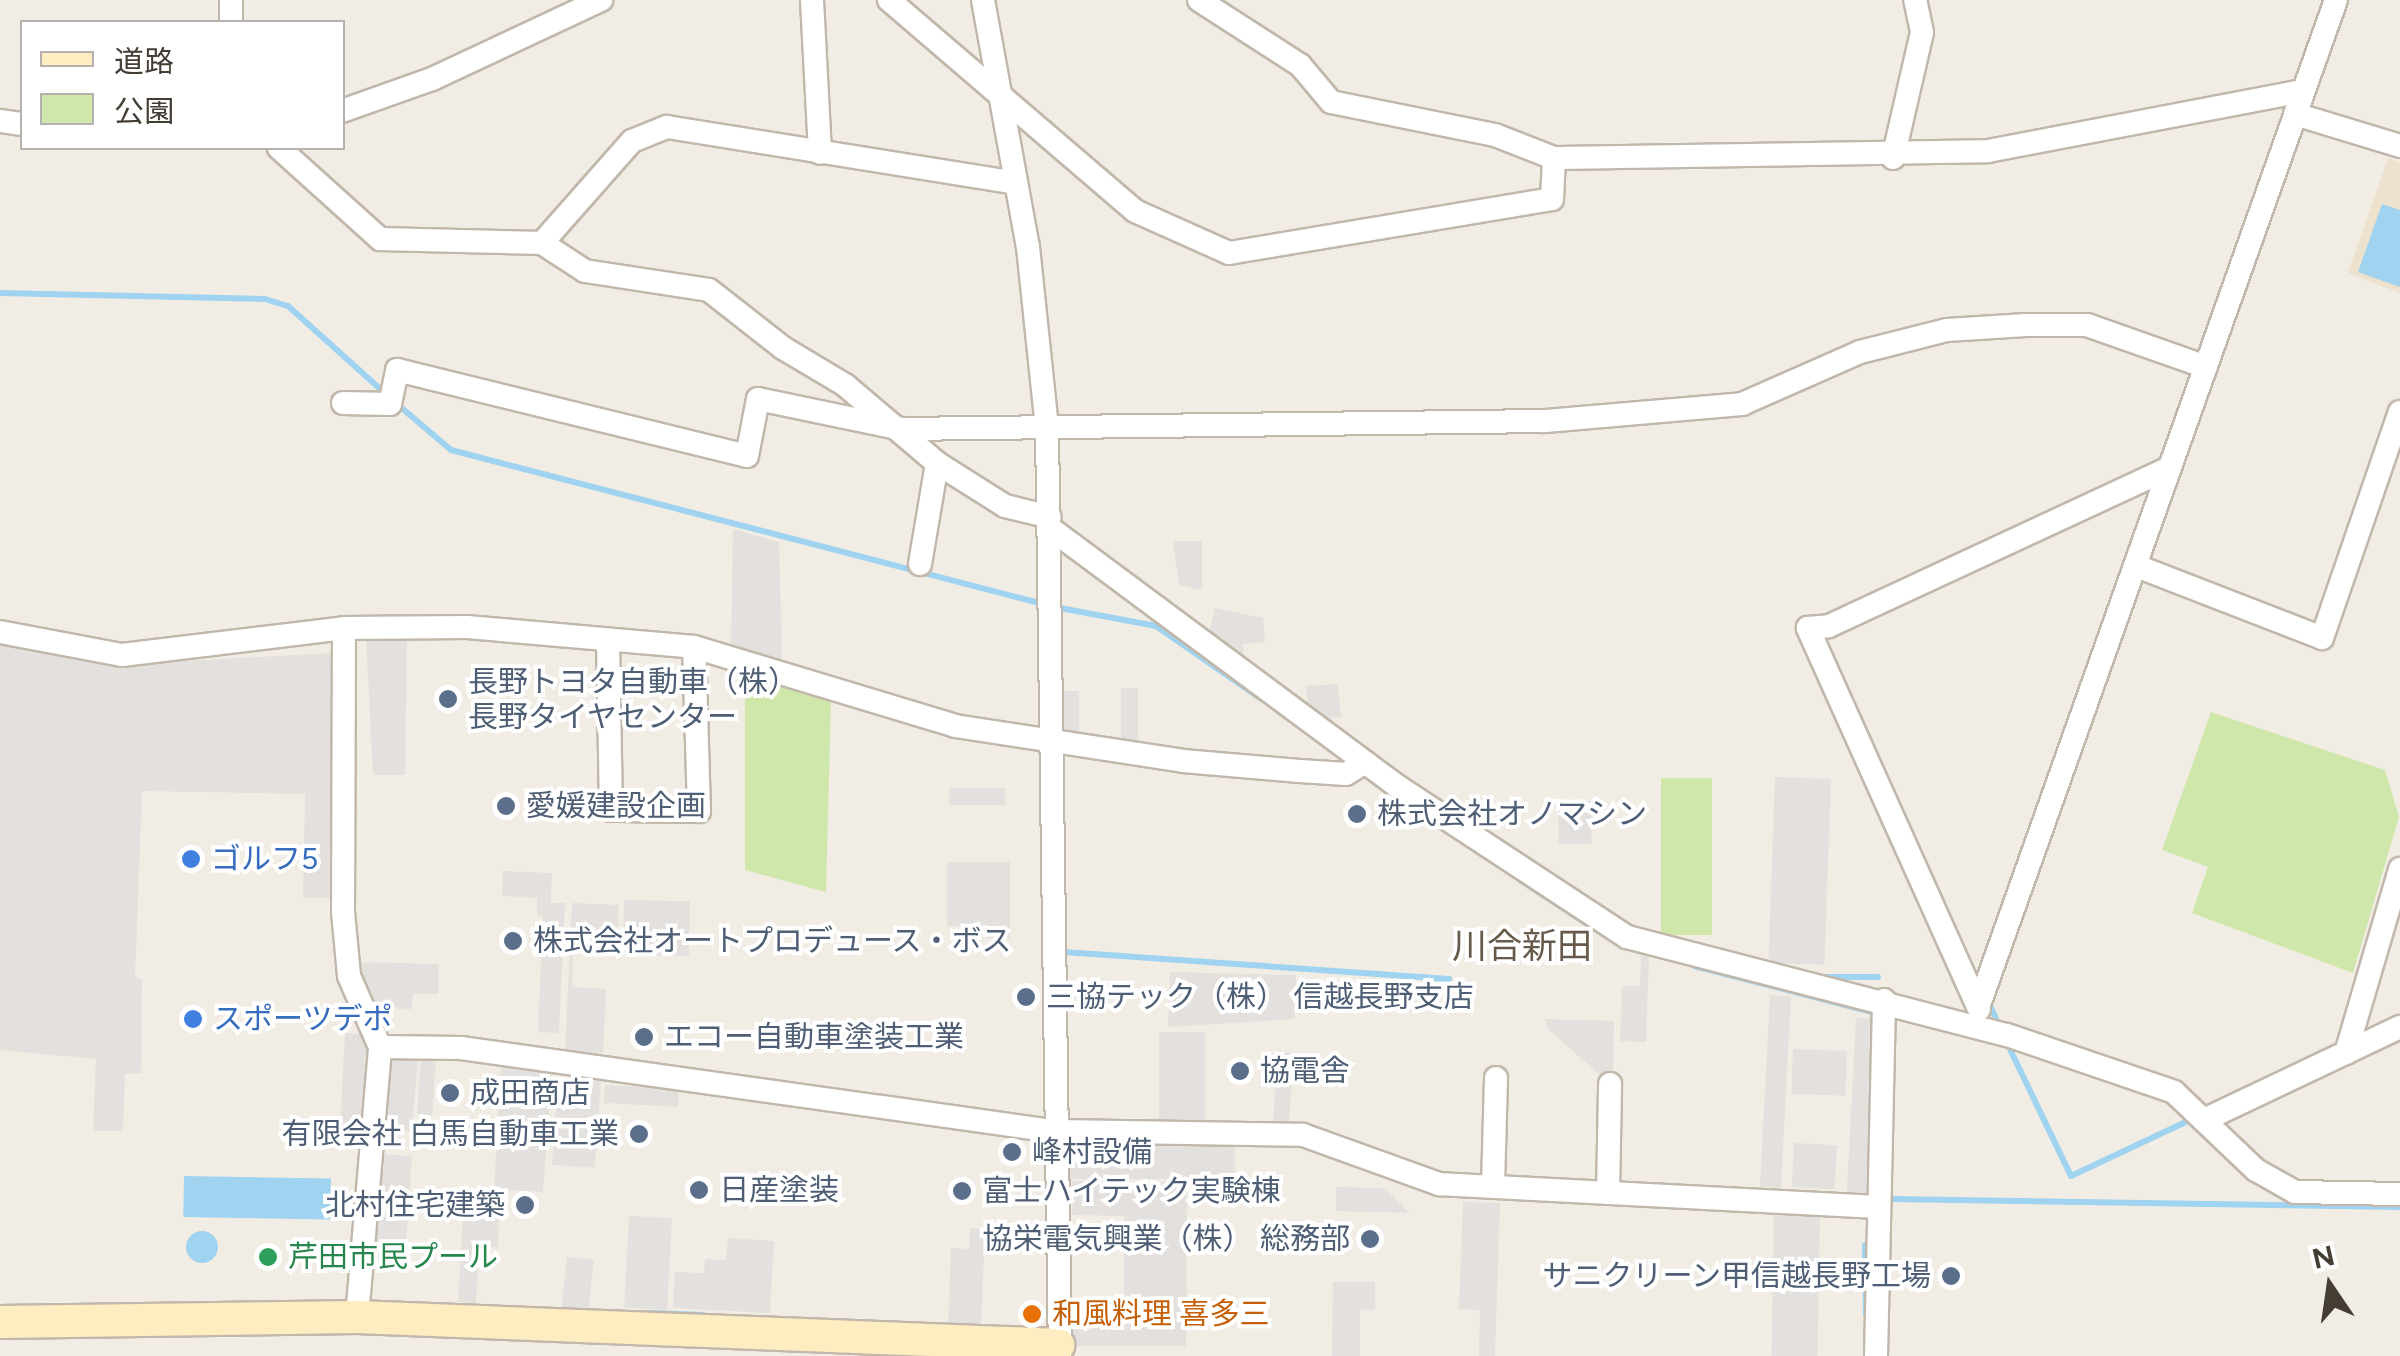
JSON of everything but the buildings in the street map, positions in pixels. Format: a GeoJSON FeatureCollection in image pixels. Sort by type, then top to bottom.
{"type":"FeatureCollection","features":[{"type":"Feature","properties":{"kind":"street"},"geometry":{"type":"LineString","coordinates":[[345,110],[432,79],[601,0]]}},
{"type":"Feature","properties":{"kind":"street"},"geometry":{"type":"LineString","coordinates":[[812,0],[820,153]]}},
{"type":"Feature","properties":{"kind":"street"},"geometry":{"type":"LineString","coordinates":[[889,0],[1135,211],[1229,252],[1552,198],[1554,158]]}},
{"type":"Feature","properties":{"kind":"street"},"geometry":{"type":"LineString","coordinates":[[0,1322],[356,1317],[1059,1350],[1053,1131],[1053,741],[1047,428],[1015,183],[983,0]]}},
{"type":"Feature","properties":{"kind":"street"},"geometry":{"type":"LineString","coordinates":[[1199,0],[1300,64],[1331,102],[1495,135],[1554,158],[1893,158],[1988,152],[2299,103],[2400,146]]}},
{"type":"Feature","properties":{"kind":"street"},"geometry":{"type":"LineString","coordinates":[[1893,158],[1922,32],[1915,0]]}},
{"type":"Feature","properties":{"kind":"street"},"geometry":{"type":"LineString","coordinates":[[1980,1002],[2139,567],[2170,468],[2336,0]]}},
{"type":"Feature","properties":{"kind":"street"},"geometry":{"type":"LineString","coordinates":[[542,242],[632,141],[650,130],[668,128],[1015,183]]}},
{"type":"Feature","properties":{"kind":"street"},"geometry":{"type":"LineString","coordinates":[[281,150],[380,239],[542,242],[584,271],[708,290],[901,429],[936,463],[1005,506],[1050,523],[1365,762],[1628,937],[1884,1000],[1992,1031],[2174,1092],[2294,1201],[2400,1194]]}},
{"type":"Feature","properties":{"kind":"street"},"geometry":{"type":"LineString","coordinates":[[343,403],[392,398],[397,370],[747,456],[758,399],[901,429],[1545,420],[1742,404],[1860,352],[1947,330],[2006,326],[2087,325],[2206,368]]}},
{"type":"Feature","properties":{"kind":"street"},"geometry":{"type":"LineString","coordinates":[[2139,567],[2322,638],[2400,412]]}},
{"type":"Feature","properties":{"kind":"street"},"geometry":{"type":"LineString","coordinates":[[920,564],[936,463]]}},
{"type":"Feature","properties":{"kind":"street"},"geometry":{"type":"LineString","coordinates":[[1992,1031],[1808,628],[1828,626],[2170,468]]}},
{"type":"Feature","properties":{"kind":"street"},"geometry":{"type":"LineString","coordinates":[[0,632],[122,655],[344,628],[467,626],[694,647],[955,726],[1300,772],[1346,774],[1365,762]]}},
{"type":"Feature","properties":{"kind":"street"},"geometry":{"type":"LineString","coordinates":[[344,628],[343,912],[349,976],[380,1048],[356,1317]]}},
{"type":"Feature","properties":{"kind":"street"},"geometry":{"type":"LineString","coordinates":[[608,640],[611,810],[698,811],[694,647]]}},
{"type":"Feature","properties":{"kind":"street"},"geometry":{"type":"LineString","coordinates":[[2346,1052],[2400,869]]}},
{"type":"Feature","properties":{"kind":"street"},"geometry":{"type":"LineString","coordinates":[[1876,1356],[1876,1207],[1884,1000]]}},
{"type":"Feature","properties":{"kind":"street"},"geometry":{"type":"LineString","coordinates":[[2204,1120],[2400,1027]]}},
{"type":"Feature","properties":{"kind":"street"},"geometry":{"type":"LineString","coordinates":[[380,1048],[460,1048],[1053,1131],[1303,1135],[1439,1184],[1876,1207]]}},
{"type":"Feature","properties":{"kind":"street"},"geometry":{"type":"LineString","coordinates":[[1493,1186],[1496,1078]]}},
{"type":"Feature","properties":{"kind":"street"},"geometry":{"type":"LineString","coordinates":[[1608,1192],[1610,1092]]}},
{"type":"Feature","properties":{"kind":"shaded area"},"geometry":{"type":"Polygon","coordinates":[[[2388,158],[2400,162],[2400,293],[2348,273],[2388,158]]]}},
{"type":"Feature","properties":{"kind":"shaded area"},"geometry":{"type":"Polygon","coordinates":[[[733,529],[779,542],[782,661],[731,648],[733,529]]]}},
{"type":"Feature","properties":{"kind":"shaded area"},"geometry":{"type":"Polygon","coordinates":[[[1173,541],[1202,541],[1202,590],[1179,585],[1173,541]]]}},
{"type":"Feature","properties":{"kind":"shaded area"},"geometry":{"type":"Polygon","coordinates":[[[1215,608],[1263,618],[1265,642],[1243,644],[1244,668],[1207,643],[1215,608]]]}},
{"type":"Feature","properties":{"kind":"shaded area"},"geometry":{"type":"Polygon","coordinates":[[[366,637],[407,637],[405,775],[373,775],[366,637]]]}},
{"type":"Feature","properties":{"kind":"shaded area"},"geometry":{"type":"Polygon","coordinates":[[[0,645],[112,665],[331,653],[335,661],[334,898],[303,898],[305,794],[142,791],[135,977],[142,979],[141,1073],[125,1074],[123,1131],[93,1131],[96,1059],[0,1050],[0,645]]]}},
{"type":"Feature","properties":{"kind":"shaded area"},"geometry":{"type":"Polygon","coordinates":[[[1338,684],[1341,717],[1331,718],[1332,725],[1308,707],[1306,686],[1338,684]]]}},
{"type":"Feature","properties":{"kind":"shaded area"},"geometry":{"type":"Polygon","coordinates":[[[1121,688],[1138,688],[1138,741],[1121,741],[1121,688]]]}},
{"type":"Feature","properties":{"kind":"shaded area"},"geometry":{"type":"Polygon","coordinates":[[[1058,691],[1079,691],[1079,734],[1058,734],[1058,691]]]}},
{"type":"Feature","properties":{"kind":"shaded area"},"geometry":{"type":"Polygon","coordinates":[[[1775,777],[1831,779],[1824,965],[1769,963],[1775,777]]]}},
{"type":"Feature","properties":{"kind":"shaded area"},"geometry":{"type":"Polygon","coordinates":[[[949,788],[1005,788],[1005,805],[949,805],[949,788]]]}},
{"type":"Feature","properties":{"kind":"shaded area"},"geometry":{"type":"Polygon","coordinates":[[[1591,801],[1592,844],[1559,845],[1558,802],[1591,801]]]}},
{"type":"Feature","properties":{"kind":"shaded area"},"geometry":{"type":"Polygon","coordinates":[[[947,862],[1010,862],[1010,938],[968,938],[968,926],[947,926],[947,862]]]}},
{"type":"Feature","properties":{"kind":"shaded area"},"geometry":{"type":"Polygon","coordinates":[[[503,871],[552,873],[551,903],[565,903],[559,1033],[538,1032],[543,916],[537,915],[537,898],[502,896],[503,871]]]}},
{"type":"Feature","properties":{"kind":"shaded area"},"geometry":{"type":"Polygon","coordinates":[[[624,900],[690,901],[689,956],[623,955],[624,900]]]}},
{"type":"Feature","properties":{"kind":"shaded area"},"geometry":{"type":"Polygon","coordinates":[[[572,903],[619,905],[616,953],[573,951],[572,987],[606,989],[603,1053],[565,1052],[572,903]]]}},
{"type":"Feature","properties":{"kind":"shaded area"},"geometry":{"type":"Polygon","coordinates":[[[1641,954],[1649,955],[1646,1042],[1620,1041],[1622,986],[1640,986],[1641,954]]]}},
{"type":"Feature","properties":{"kind":"shaded area"},"geometry":{"type":"Polygon","coordinates":[[[357,962],[439,964],[438,994],[413,994],[412,1009],[375,1008],[357,976],[357,962]]]}},
{"type":"Feature","properties":{"kind":"shaded area"},"geometry":{"type":"Polygon","coordinates":[[[1170,972],[1296,975],[1295,1019],[1168,1027],[1170,972]]]}},
{"type":"Feature","properties":{"kind":"shaded area"},"geometry":{"type":"Polygon","coordinates":[[[1770,995],[1791,996],[1781,1188],[1760,1187],[1770,995]]]}},
{"type":"Feature","properties":{"kind":"shaded area"},"geometry":{"type":"Polygon","coordinates":[[[1856,1018],[1876,1019],[1867,1194],[1847,1193],[1856,1018]]]}},
{"type":"Feature","properties":{"kind":"shaded area"},"geometry":{"type":"Polygon","coordinates":[[[1545,1019],[1614,1021],[1613,1076],[1600,1075],[1547,1028],[1545,1019]]]}},
{"type":"Feature","properties":{"kind":"shaded area"},"geometry":{"type":"Polygon","coordinates":[[[1159,1032],[1205,1032],[1205,1121],[1159,1121],[1159,1032]]]}},
{"type":"Feature","properties":{"kind":"shaded area"},"geometry":{"type":"Polygon","coordinates":[[[345,1033],[367,1034],[362,1133],[340,1132],[345,1033]]]}},
{"type":"Feature","properties":{"kind":"shaded area"},"geometry":{"type":"Polygon","coordinates":[[[1793,1049],[1847,1051],[1845,1096],[1791,1094],[1793,1049]]]}},
{"type":"Feature","properties":{"kind":"shaded area"},"geometry":{"type":"Polygon","coordinates":[[[1278,1051],[1294,1052],[1289,1127],[1273,1126],[1278,1051]]]}},
{"type":"Feature","properties":{"kind":"shaded area"},"geometry":{"type":"Polygon","coordinates":[[[385,1056],[418,1059],[412,1132],[379,1129],[385,1056]]]}},
{"type":"Feature","properties":{"kind":"shaded area"},"geometry":{"type":"Polygon","coordinates":[[[421,1059],[436,1060],[432,1115],[417,1114],[421,1059]]]}},
{"type":"Feature","properties":{"kind":"shaded area"},"geometry":{"type":"Polygon","coordinates":[[[501,1067],[552,1070],[543,1192],[501,1190],[498,1247],[479,1246],[476,1303],[458,1302],[464,1197],[494,1190],[501,1067]]]}},
{"type":"Feature","properties":{"kind":"shaded area"},"geometry":{"type":"Polygon","coordinates":[[[558,1078],[601,1081],[595,1168],[552,1165],[558,1078]]]}},
{"type":"Feature","properties":{"kind":"shaded area"},"geometry":{"type":"Polygon","coordinates":[[[605,1085],[679,1089],[678,1107],[604,1103],[605,1085]]]}},
{"type":"Feature","properties":{"kind":"shaded area"},"geometry":{"type":"Polygon","coordinates":[[[1794,1143],[1837,1145],[1835,1189],[1792,1187],[1794,1143]]]}},
{"type":"Feature","properties":{"kind":"shaded area"},"geometry":{"type":"Polygon","coordinates":[[[1066,1144],[1235,1144],[1235,1179],[1066,1179],[1066,1144]]]}},
{"type":"Feature","properties":{"kind":"shaded area"},"geometry":{"type":"Polygon","coordinates":[[[380,1154],[412,1156],[405,1260],[373,1258],[380,1154]]]}},
{"type":"Feature","properties":{"kind":"shaded area"},"geometry":{"type":"Polygon","coordinates":[[[1072,1181],[1187,1182],[1186,1346],[1071,1346],[1071,1318],[1124,1317],[1124,1216],[1072,1215],[1072,1181]]]}},
{"type":"Feature","properties":{"kind":"shaded area"},"geometry":{"type":"Polygon","coordinates":[[[1336,1187],[1385,1188],[1410,1213],[1336,1211],[1336,1187]]]}},
{"type":"Feature","properties":{"kind":"shaded area"},"geometry":{"type":"Polygon","coordinates":[[[1463,1202],[1500,1203],[1495,1356],[1479,1356],[1480,1310],[1459,1309],[1463,1202]]]}},
{"type":"Feature","properties":{"kind":"shaded area"},"geometry":{"type":"Polygon","coordinates":[[[1774,1211],[1820,1212],[1817,1356],[1771,1356],[1774,1211]]]}},
{"type":"Feature","properties":{"kind":"shaded area"},"geometry":{"type":"Polygon","coordinates":[[[629,1216],[672,1218],[667,1310],[624,1308],[629,1216]]]}},
{"type":"Feature","properties":{"kind":"shaded area"},"geometry":{"type":"Polygon","coordinates":[[[970,1228],[985,1229],[981,1327],[948,1326],[951,1248],[969,1249],[970,1228]]]}},
{"type":"Feature","properties":{"kind":"shaded area"},"geometry":{"type":"Polygon","coordinates":[[[728,1238],[774,1241],[770,1313],[673,1308],[675,1272],[704,1273],[705,1259],[726,1260],[728,1238]]]}},
{"type":"Feature","properties":{"kind":"shaded area"},"geometry":{"type":"Polygon","coordinates":[[[567,1257],[594,1260],[588,1313],[561,1310],[567,1257]]]}},
{"type":"Feature","properties":{"kind":"shaded area"},"geometry":{"type":"Polygon","coordinates":[[[1333,1282],[1375,1282],[1375,1309],[1360,1310],[1360,1356],[1332,1356],[1333,1282]]]}},
{"type":"Feature","properties":{"kind":"green space"},"geometry":{"type":"Polygon","coordinates":[[[745,673],[831,701],[826,892],[745,870],[745,673]]]}},
{"type":"Feature","properties":{"kind":"green space"},"geometry":{"type":"Polygon","coordinates":[[[2211,712],[2385,770],[2399,817],[2353,973],[2192,913],[2208,867],[2162,850],[2211,712]]]}},
{"type":"Feature","properties":{"kind":"green space"},"geometry":{"type":"Polygon","coordinates":[[[1661,778],[1712,778],[1712,935],[1661,935],[1661,778]]]}},
{"type":"Feature","properties":{"kind":"water"},"geometry":{"type":"Polygon","coordinates":[[[2382,204],[2400,210],[2400,287],[2358,272],[2382,204]]]}},
{"type":"Feature","properties":{"kind":"water"},"geometry":{"type":"Polygon","coordinates":[[[184,1176],[331,1179],[330,1220],[183,1217],[184,1176]]]}},
{"type":"Feature","properties":{"kind":"water"},"geometry":{"type":"Polygon","coordinates":[[[202,1231],[213,1236],[218,1247],[213,1258],[202,1263],[191,1258],[186,1247],[191,1236],[202,1231]]]}},
{"type":"Feature","properties":{"kind":"waterway"},"geometry":{"type":"LineString","coordinates":[[0,293],[265,299],[288,306],[388,396]]}},
{"type":"Feature","properties":{"kind":"waterway"},"geometry":{"type":"LineString","coordinates":[[397,404],[451,450],[1043,604]]}},
{"type":"Feature","properties":{"kind":"waterway"},"geometry":{"type":"LineString","coordinates":[[1060,608],[1156,626],[1260,698]]}},
{"type":"Feature","properties":{"kind":"waterway"},"geometry":{"type":"LineString","coordinates":[[1520,880],[1598,931]]}},
{"type":"Feature","properties":{"kind":"waterway"},"geometry":{"type":"LineString","coordinates":[[1064,952],[1449,979]]}},
{"type":"Feature","properties":{"kind":"waterway"},"geometry":{"type":"LineString","coordinates":[[1694,966],[1876,1013]]}},
{"type":"Feature","properties":{"kind":"waterway"},"geometry":{"type":"LineString","coordinates":[[1819,977],[1878,977]]}},
{"type":"Feature","properties":{"kind":"waterway"},"geometry":{"type":"LineString","coordinates":[[1989,1003],[1999,1025]]}},
{"type":"Feature","properties":{"kind":"waterway"},"geometry":{"type":"LineString","coordinates":[[2006,1041],[2071,1176],[2190,1120]]}},
{"type":"Feature","properties":{"kind":"waterway"},"geometry":{"type":"LineString","coordinates":[[1890,1199],[2400,1207]]}},
{"type":"Feature","properties":{"kind":"waterway"},"geometry":{"type":"LineString","coordinates":[[1865,1245],[1866,1314]]}},
{"type":"Feature","properties":{"kind":"waterway"},"geometry":{"type":"LineString","coordinates":[[651,1313],[703,1315]]}},
{"type":"Feature","properties":{"kind":"place","name":"長野トヨタ自動車（株） 長野タイヤセンター"},"geometry":{"type":"Point","coordinates":[448,699]}},
{"type":"Feature","properties":{"kind":"place","name":"愛媛建設企画"},"geometry":{"type":"Point","coordinates":[506,806]}},
{"type":"Feature","properties":{"kind":"place","name":"株式会社オノマシン"},"geometry":{"type":"Point","coordinates":[1357,814]}},
{"type":"Feature","properties":{"kind":"place","name":"ゴルフ5"},"geometry":{"type":"Point","coordinates":[191,859]}},
{"type":"Feature","properties":{"kind":"place","name":"株式会社オートプロデュース・ボス"},"geometry":{"type":"Point","coordinates":[513,941]}},
{"type":"Feature","properties":{"kind":"place","name":"三協テック（株） 信越長野支店"},"geometry":{"type":"Point","coordinates":[1026,997]}},
{"type":"Feature","properties":{"kind":"place","name":"スポーツデポ"},"geometry":{"type":"Point","coordinates":[193,1019]}},
{"type":"Feature","properties":{"kind":"place","name":"エコー自動車塗装工業"},"geometry":{"type":"Point","coordinates":[644,1037]}},
{"type":"Feature","properties":{"kind":"place","name":"協電舎"},"geometry":{"type":"Point","coordinates":[1240,1071]}},
{"type":"Feature","properties":{"kind":"place","name":"成田商店"},"geometry":{"type":"Point","coordinates":[450,1093]}},
{"type":"Feature","properties":{"kind":"place","name":"有限会社 白馬自動車工業"},"geometry":{"type":"Point","coordinates":[639,1134]}},
{"type":"Feature","properties":{"kind":"place","name":"峰村設備"},"geometry":{"type":"Point","coordinates":[1012,1152]}},
{"type":"Feature","properties":{"kind":"place","name":"日産塗装"},"geometry":{"type":"Point","coordinates":[699,1190]}},
{"type":"Feature","properties":{"kind":"place","name":"富士ハイテック実験棟"},"geometry":{"type":"Point","coordinates":[962,1191]}},
{"type":"Feature","properties":{"kind":"place","name":"北村住宅建築"},"geometry":{"type":"Point","coordinates":[525,1205]}},
{"type":"Feature","properties":{"kind":"place","name":"協栄電気興業（株） 総務部"},"geometry":{"type":"Point","coordinates":[1370,1239]}},
{"type":"Feature","properties":{"kind":"place","name":"芹田市民プール"},"geometry":{"type":"Point","coordinates":[268,1257]}},
{"type":"Feature","properties":{"kind":"place","name":"サニクリーン甲信越長野工場"},"geometry":{"type":"Point","coordinates":[1951,1276]}},
{"type":"Feature","properties":{"kind":"place","name":"和風料理 喜多三"},"geometry":{"type":"Point","coordinates":[1032,1314]}},
{"type":"Feature","properties":{"kind":"district","name":"川合新田"},"geometry":{"type":"Point","coordinates":[1522,946]}}]}
